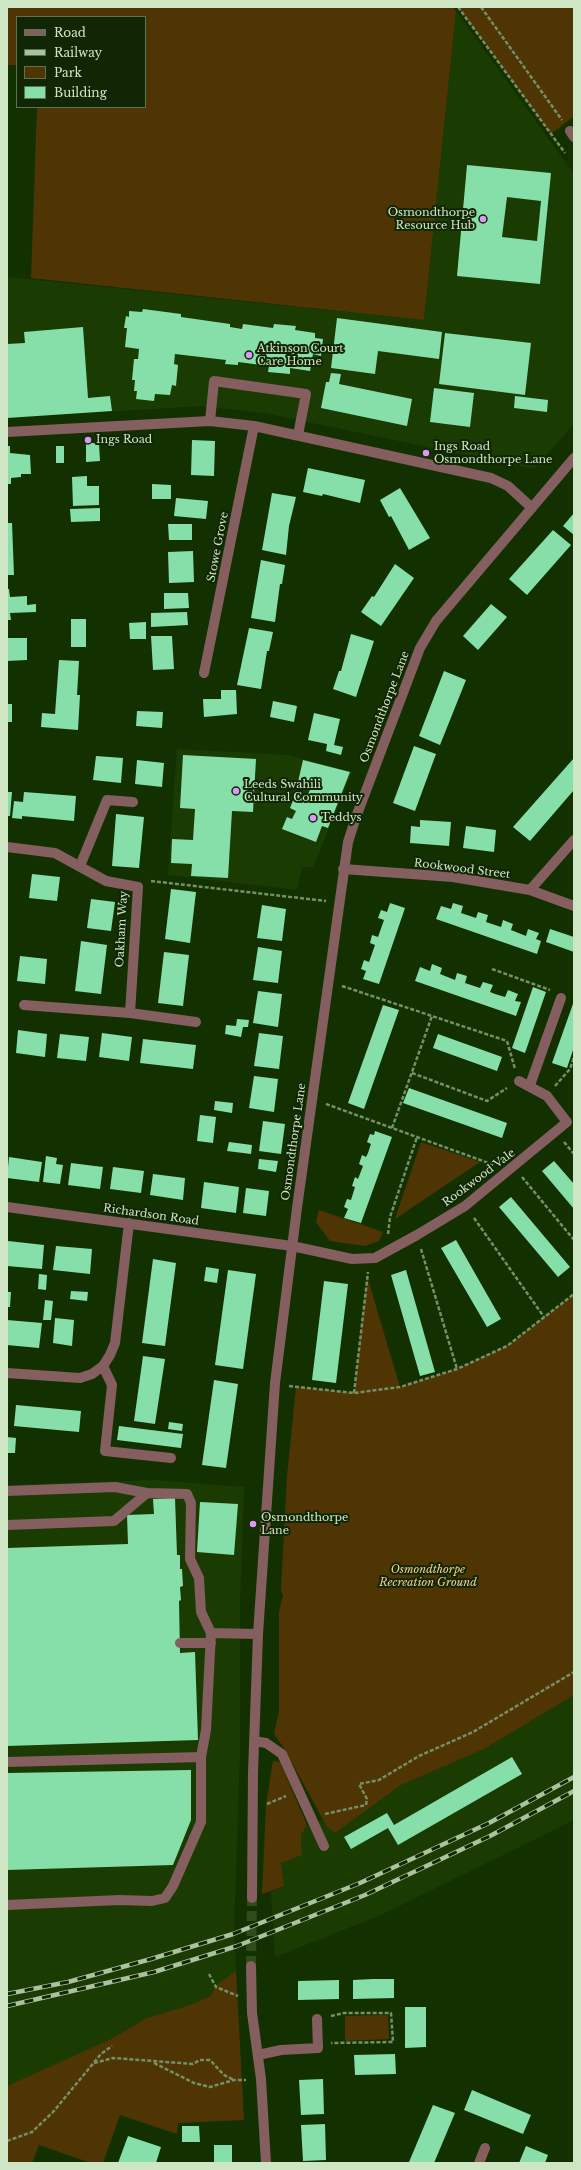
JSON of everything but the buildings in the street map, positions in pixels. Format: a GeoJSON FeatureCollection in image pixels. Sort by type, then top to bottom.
{"type":"FeatureCollection","features":[{"type":"Feature","properties":{"kind":"street"},"geometry":{"type":"LineString","coordinates":[[210,421],[214,381],[306,394],[298,435]]}},
{"type":"Feature","properties":{"kind":"street"},"geometry":{"type":"LineString","coordinates":[[7,432],[210,421],[254,426],[491,478],[508,486],[532,508]]}},
{"type":"Feature","properties":{"kind":"street","name":"Stowe Grove"},"geometry":{"type":"LineString","coordinates":[[204,673],[254,426]]}},
{"type":"Feature","properties":{"kind":"street","name":"Osmondthorpe Lane"},"geometry":{"type":"LineString","coordinates":[[252,1898],[254,1741],[258,1634],[275,1383],[343,869],[356,817],[420,648],[436,621],[574,458]]}},
{"type":"Feature","properties":{"kind":"street"},"geometry":{"type":"LineString","coordinates":[[80,866],[107,800],[133,802]]}},
{"type":"Feature","properties":{"kind":"street"},"geometry":{"type":"LineString","coordinates":[[530,890],[574,840]]}},
{"type":"Feature","properties":{"kind":"street","name":"Oakham Way"},"geometry":{"type":"LineString","coordinates":[[7,847],[55,853],[106,881],[138,887],[130,1014]]}},
{"type":"Feature","properties":{"kind":"street","name":"Rookwood Street"},"geometry":{"type":"LineString","coordinates":[[343,869],[453,878],[530,890],[574,906]]}},
{"type":"Feature","properties":{"kind":"street"},"geometry":{"type":"LineString","coordinates":[[530,1085],[561,998]]}},
{"type":"Feature","properties":{"kind":"street"},"geometry":{"type":"LineString","coordinates":[[24,1005],[130,1014],[196,1022]]}},
{"type":"Feature","properties":{"kind":"street","name":"Rookwood Vale"},"geometry":{"type":"LineString","coordinates":[[292,1246],[352,1259],[369,1259],[386,1253],[417,1236],[465,1206],[512,1169],[567,1122],[547,1096],[530,1085],[519,1081]]}},
{"type":"Feature","properties":{"kind":"street","name":"Richardson Road"},"geometry":{"type":"LineString","coordinates":[[7,1207],[292,1246]]}},
{"type":"Feature","properties":{"kind":"street"},"geometry":{"type":"LineString","coordinates":[[7,1373],[80,1378],[92,1374],[102,1366],[110,1355],[115,1343],[129,1223]]}},
{"type":"Feature","properties":{"kind":"street"},"geometry":{"type":"LineString","coordinates":[[102,1366],[112,1385],[105,1451],[171,1458]]}},
{"type":"Feature","properties":{"kind":"street"},"geometry":{"type":"LineString","coordinates":[[7,1491],[115,1487],[147,1493],[187,1494],[191,1503],[190,1559],[199,1578],[201,1612],[211,1638],[206,1730],[201,1757],[202,1822],[173,1886],[165,1898],[152,1902],[119,1900],[7,1905]]}},
{"type":"Feature","properties":{"kind":"street"},"geometry":{"type":"LineString","coordinates":[[7,1525],[114,1521],[147,1493]]}},
{"type":"Feature","properties":{"kind":"street"},"geometry":{"type":"LineString","coordinates":[[180,1643],[211,1638],[258,1634]]}},
{"type":"Feature","properties":{"kind":"street"},"geometry":{"type":"LineString","coordinates":[[254,1741],[266,1743],[282,1754],[324,1846]]}},
{"type":"Feature","properties":{"kind":"street"},"geometry":{"type":"LineString","coordinates":[[7,1762],[201,1757]]}},
{"type":"Feature","properties":{"kind":"street"},"geometry":{"type":"LineString","coordinates":[[251,1966],[252,2013],[265,2120],[266,2163]]}},
{"type":"Feature","properties":{"kind":"street"},"geometry":{"type":"LineString","coordinates":[[258,2055],[281,2050],[318,2048],[316,2019]]}},
{"type":"Feature","properties":{"kind":"street"},"geometry":{"type":"LineString","coordinates":[[479,2163],[485,2148]]}},
{"type":"Feature","properties":{"kind":"path"},"geometry":{"type":"LineString","coordinates":[[458,7],[565,153]]}},
{"type":"Feature","properties":{"kind":"path"},"geometry":{"type":"LineString","coordinates":[[481,7],[572,134]]}},
{"type":"Feature","properties":{"kind":"path"},"geometry":{"type":"LineString","coordinates":[[138,887],[150,881],[339,902]]}},
{"type":"Feature","properties":{"kind":"path"},"geometry":{"type":"LineString","coordinates":[[492,969],[547,988],[561,998]]}},
{"type":"Feature","properties":{"kind":"path"},"geometry":{"type":"LineString","coordinates":[[328,982],[507,1041],[519,1081],[488,1101],[412,1073]]}},
{"type":"Feature","properties":{"kind":"path"},"geometry":{"type":"LineString","coordinates":[[392,1128],[432,1016]]}},
{"type":"Feature","properties":{"kind":"path"},"geometry":{"type":"LineString","coordinates":[[547,1096],[570,1069],[574,1057]]}},
{"type":"Feature","properties":{"kind":"path"},"geometry":{"type":"LineString","coordinates":[[312,1098],[417,1137],[512,1169],[574,1240]]}},
{"type":"Feature","properties":{"kind":"path"},"geometry":{"type":"LineString","coordinates":[[386,1253],[390,1218],[417,1137]]}},
{"type":"Feature","properties":{"kind":"path"},"geometry":{"type":"LineString","coordinates":[[465,1206],[544,1317]]}},
{"type":"Feature","properties":{"kind":"path"},"geometry":{"type":"LineString","coordinates":[[417,1236],[457,1369]]}},
{"type":"Feature","properties":{"kind":"path"},"geometry":{"type":"LineString","coordinates":[[354,1393],[369,1259]]}},
{"type":"Feature","properties":{"kind":"path"},"geometry":{"type":"LineString","coordinates":[[275,1383],[354,1393],[400,1387],[457,1369],[507,1346],[574,1294]]}},
{"type":"Feature","properties":{"kind":"path"},"geometry":{"type":"LineString","coordinates":[[311,1818],[366,1805],[367,1799],[359,1784],[379,1780],[419,1756],[473,1732],[574,1672]]}},
{"type":"Feature","properties":{"kind":"path"},"geometry":{"type":"LineString","coordinates":[[253,1809],[299,1791]]}},
{"type":"Feature","properties":{"kind":"path"},"geometry":{"type":"LineString","coordinates":[[209,1974],[216,1987],[239,1996]]}},
{"type":"Feature","properties":{"kind":"path"},"geometry":{"type":"LineString","coordinates":[[316,2019],[344,2013],[391,2013],[392,2020],[393,2042],[318,2043]]}},
{"type":"Feature","properties":{"kind":"path"},"geometry":{"type":"LineString","coordinates":[[7,2141],[32,2132],[75,2088],[94,2063],[112,2046]]}},
{"type":"Feature","properties":{"kind":"path"},"geometry":{"type":"LineString","coordinates":[[94,2063],[113,2058],[193,2064],[200,2060],[210,2060],[224,2074],[234,2080],[210,2087],[151,2062]]}},
{"type":"Feature","properties":{"kind":"shaded area"},"geometry":{"type":"Polygon","coordinates":[[[456,11],[574,174],[574,424],[534,469],[264,413],[201,406],[7,418],[7,277],[424,320],[456,11]]]}},
{"type":"Feature","properties":{"kind":"shaded area"},"geometry":{"type":"Polygon","coordinates":[[[177,749],[288,755],[352,772],[313,867],[302,867],[297,890],[168,875],[177,749]]]}},
{"type":"Feature","properties":{"kind":"shaded area"},"geometry":{"type":"Polygon","coordinates":[[[152,1480],[244,1487],[240,1605],[240,1752],[234,1930],[236,1971],[215,1986],[211,1996],[187,2006],[147,2018],[111,2039],[7,2086],[7,1485],[152,1480]]]}},
{"type":"Feature","properties":{"kind":"shaded area"},"geometry":{"type":"Polygon","coordinates":[[[574,1695],[574,1820],[381,1915],[275,1957],[271,1891],[284,1886],[281,1862],[302,1855],[301,1835],[307,1825],[323,1819],[327,1827],[335,1833],[401,1785],[484,1749],[574,1695]]]}},
{"type":"Feature","properties":{"kind":"green space"},"geometry":{"type":"Polygon","coordinates":[[[7,7],[453,7],[456,11],[424,320],[31,278],[37,108],[146,108],[146,16],[16,16],[16,65],[7,65],[7,7]]]}},
{"type":"Feature","properties":{"kind":"green space"},"geometry":{"type":"Polygon","coordinates":[[[458,7],[574,7],[574,116],[551,134],[458,7]]]}},
{"type":"Feature","properties":{"kind":"green space"},"geometry":{"type":"Polygon","coordinates":[[[421,1142],[480,1162],[395,1219],[421,1142]]]}},
{"type":"Feature","properties":{"kind":"green space"},"geometry":{"type":"Polygon","coordinates":[[[319,1210],[383,1232],[379,1241],[365,1246],[330,1241],[316,1222],[319,1210]]]}},
{"type":"Feature","properties":{"kind":"green space","name":"Osmondthorpe Recreation Ground"},"geometry":{"type":"Polygon","coordinates":[[[367,1276],[400,1387],[457,1369],[507,1346],[574,1294],[574,1695],[484,1749],[401,1785],[335,1833],[327,1827],[284,1748],[274,1734],[279,1712],[279,1612],[283,1595],[281,1590],[287,1476],[296,1387],[354,1393],[367,1276]]]}},
{"type":"Feature","properties":{"kind":"green space"},"geometry":{"type":"Polygon","coordinates":[[[273,1761],[280,1762],[307,1825],[301,1835],[302,1855],[281,1863],[284,1886],[262,1894],[266,1805],[273,1761]]]}},
{"type":"Feature","properties":{"kind":"green space"},"geometry":{"type":"Polygon","coordinates":[[[236,1971],[244,2120],[178,2123],[177,2134],[120,2115],[103,2163],[91,2163],[39,2145],[32,2163],[7,2163],[7,2086],[111,2039],[147,2018],[187,2006],[211,1996],[215,1986],[236,1971]]]}},
{"type":"Feature","properties":{"kind":"green space"},"geometry":{"type":"Polygon","coordinates":[[[388,2015],[389,2039],[345,2041],[345,2016],[388,2015]]]}},
{"type":"Feature","properties":{"kind":"tunnel"},"geometry":{"type":"LineString","coordinates":[[251,1966],[252,1898]]}},
{"type":"Feature","properties":{"kind":"railway"},"geometry":{"type":"LineString","coordinates":[[7,1994],[68,1982],[233,1934],[360,1883],[489,1823],[574,1777]]}},
{"type":"Feature","properties":{"kind":"railway"},"geometry":{"type":"LineString","coordinates":[[7,2006],[154,1972],[237,1946],[365,1895],[490,1836],[574,1791]]}},
{"type":"Feature","properties":{"kind":"place","name":"Osmondthorpe Resource Hub"},"geometry":{"type":"Point","coordinates":[483,219]}},
{"type":"Feature","properties":{"kind":"place","name":"Atkinson Court Care Home"},"geometry":{"type":"Point","coordinates":[249,355]}},
{"type":"Feature","properties":{"kind":"place","name":"Ings Road"},"geometry":{"type":"Point","coordinates":[88,440]}},
{"type":"Feature","properties":{"kind":"place","name":"Ings Road Osmondthorpe Lane"},"geometry":{"type":"Point","coordinates":[426,453]}},
{"type":"Feature","properties":{"kind":"place","name":"Leeds Swahili Cultural Community"},"geometry":{"type":"Point","coordinates":[236,791]}},
{"type":"Feature","properties":{"kind":"place","name":"Teddys"},"geometry":{"type":"Point","coordinates":[313,818]}},
{"type":"Feature","properties":{"kind":"place","name":"Osmondthorpe Lane"},"geometry":{"type":"Point","coordinates":[253,1524]}}]}
